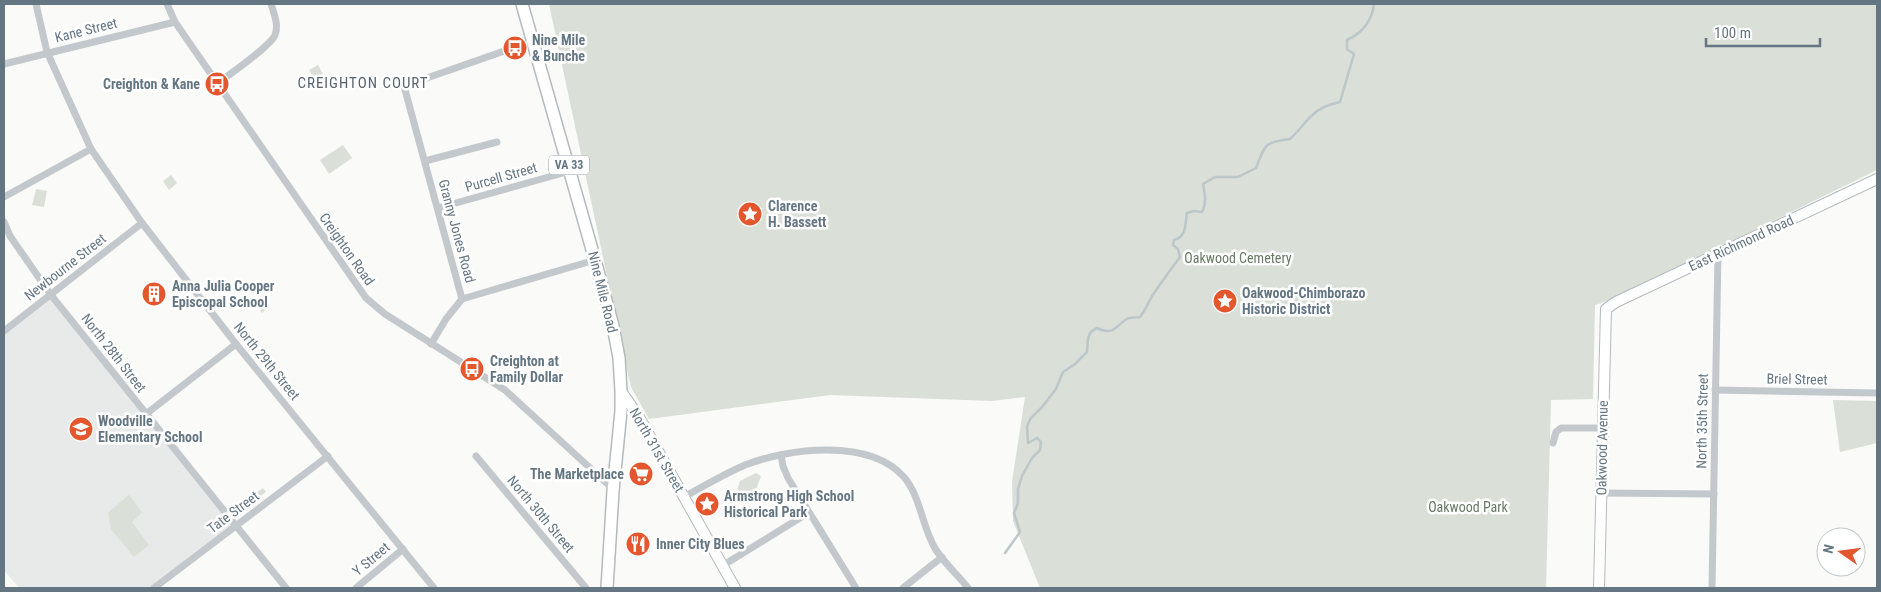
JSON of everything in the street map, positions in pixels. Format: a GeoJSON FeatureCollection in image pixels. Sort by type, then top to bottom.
{"type":"FeatureCollection","features":[{"type":"Feature","properties":{"kind":"main road","name":"Nine Mile Road"},"geometry":{"type":"LineString","coordinates":[[522,4],[595,260],[613,326],[619,358],[621,391],[607,588]]}},
{"type":"Feature","properties":{"kind":"street","name":"North 29th Street"},"geometry":{"type":"LineString","coordinates":[[36,4],[47,52],[91,149],[142,223],[236,344],[434,588]]}},
{"type":"Feature","properties":{"kind":"street","name":"Creighton Road"},"geometry":{"type":"LineString","coordinates":[[167,4],[174,22],[366,298],[384,314],[505,390],[613,489]]}},
{"type":"Feature","properties":{"kind":"street"},"geometry":{"type":"LineString","coordinates":[[217,84],[275,36],[277,22],[272,4]]}},
{"type":"Feature","properties":{"kind":"street","name":"Kane Street"},"geometry":{"type":"LineString","coordinates":[[4,64],[174,22]]}},
{"type":"Feature","properties":{"kind":"street","name":"Granny Jones Road"},"geometry":{"type":"LineString","coordinates":[[462,298],[404,86],[533,42]]}},
{"type":"Feature","properties":{"kind":"street"},"geometry":{"type":"LineString","coordinates":[[425,161],[497,142]]}},
{"type":"Feature","properties":{"kind":"street"},"geometry":{"type":"LineString","coordinates":[[4,197],[91,149]]}},
{"type":"Feature","properties":{"kind":"street","name":"Purcell Street"},"geometry":{"type":"LineString","coordinates":[[438,208],[570,171]]}},
{"type":"Feature","properties":{"kind":"street","name":"East Richmond Road"},"geometry":{"type":"LineString","coordinates":[[1606,309],[1877,179]]}},
{"type":"Feature","properties":{"kind":"street","name":"North 28th Street"},"geometry":{"type":"LineString","coordinates":[[4,222],[10,236],[51,294],[286,588]]}},
{"type":"Feature","properties":{"kind":"street","name":"Newbourne Street"},"geometry":{"type":"LineString","coordinates":[[4,331],[142,223]]}},
{"type":"Feature","properties":{"kind":"street","name":"North 35th Street"},"geometry":{"type":"LineString","coordinates":[[1712,588],[1718,254]]}},
{"type":"Feature","properties":{"kind":"street"},"geometry":{"type":"LineString","coordinates":[[430,344],[462,298],[595,260]]}},
{"type":"Feature","properties":{"kind":"street","name":"Oakwood Avenue"},"geometry":{"type":"LineString","coordinates":[[1599,588],[1606,309]]}},
{"type":"Feature","properties":{"kind":"street"},"geometry":{"type":"LineString","coordinates":[[146,414],[236,344]]}},
{"type":"Feature","properties":{"kind":"street","name":"Briel Street"},"geometry":{"type":"LineString","coordinates":[[1715,390],[1877,393]]}},
{"type":"Feature","properties":{"kind":"street","name":"North 31st Street"},"geometry":{"type":"LineString","coordinates":[[621,391],[639,417],[734,588]]}},
{"type":"Feature","properties":{"kind":"street"},"geometry":{"type":"LineString","coordinates":[[1553,443],[1556,432],[1560,428],[1602,428]]}},
{"type":"Feature","properties":{"kind":"street"},"geometry":{"type":"LineString","coordinates":[[684,497],[738,468],[770,457],[830,450],[862,453],[883,460],[898,471],[908,483],[934,546],[966,588]]}},
{"type":"Feature","properties":{"kind":"street"},"geometry":{"type":"LineString","coordinates":[[782,455],[786,474],[808,513],[856,588]]}},
{"type":"Feature","properties":{"kind":"street","name":"Tate Street"},"geometry":{"type":"LineString","coordinates":[[154,588],[328,456]]}},
{"type":"Feature","properties":{"kind":"street","name":"North 30th Street"},"geometry":{"type":"LineString","coordinates":[[476,456],[586,588]]}},
{"type":"Feature","properties":{"kind":"street"},"geometry":{"type":"LineString","coordinates":[[1601,493],[1714,494]]}},
{"type":"Feature","properties":{"kind":"street"},"geometry":{"type":"LineString","coordinates":[[722,566],[808,513]]}},
{"type":"Feature","properties":{"kind":"street","name":"Y Street"},"geometry":{"type":"LineString","coordinates":[[356,588],[403,550]]}},
{"type":"Feature","properties":{"kind":"street"},"geometry":{"type":"LineString","coordinates":[[903,588],[942,557]]}},
{"type":"Feature","properties":{"kind":"shaded area","name":"Woodville Elementary School"},"geometry":{"type":"Polygon","coordinates":[[[51,295],[236,526],[155,588],[18,587],[4,570],[4,331],[51,295]]]}},
{"type":"Feature","properties":{"kind":"green space","name":"Oakwood Cemetery"},"geometry":{"type":"Polygon","coordinates":[[[549,4],[1877,4],[1877,170],[1613,299],[1595,305],[1593,399],[1551,400],[1546,588],[1040,588],[1013,521],[1012,482],[1025,397],[992,401],[830,395],[649,419],[632,389],[629,379],[549,4]]]}},
{"type":"Feature","properties":{"kind":"green space"},"geometry":{"type":"Polygon","coordinates":[[[318,65],[323,74],[314,80],[309,70],[318,65]]]}},
{"type":"Feature","properties":{"kind":"green space"},"geometry":{"type":"Polygon","coordinates":[[[343,145],[352,158],[329,174],[320,160],[343,145]]]}},
{"type":"Feature","properties":{"kind":"green space"},"geometry":{"type":"Polygon","coordinates":[[[171,175],[177,183],[169,190],[163,181],[171,175]]]}},
{"type":"Feature","properties":{"kind":"green space"},"geometry":{"type":"Polygon","coordinates":[[[36,189],[47,191],[44,207],[32,205],[36,189]]]}},
{"type":"Feature","properties":{"kind":"green space"},"geometry":{"type":"Polygon","coordinates":[[[264,298],[270,306],[262,313],[256,304],[264,298]]]}},
{"type":"Feature","properties":{"kind":"green space"},"geometry":{"type":"Polygon","coordinates":[[[1833,400],[1877,401],[1877,443],[1840,452],[1833,400]]]}},
{"type":"Feature","properties":{"kind":"green space"},"geometry":{"type":"Polygon","coordinates":[[[756,473],[761,476],[752,501],[742,501],[737,491],[740,481],[756,473]]]}},
{"type":"Feature","properties":{"kind":"green space"},"geometry":{"type":"Polygon","coordinates":[[[263,488],[266,492],[239,512],[236,507],[263,488]]]}},
{"type":"Feature","properties":{"kind":"green space"},"geometry":{"type":"Polygon","coordinates":[[[129,495],[142,512],[132,522],[149,545],[134,557],[111,529],[108,513],[129,495]]]}},
{"type":"Feature","properties":{"kind":"waterway"},"geometry":{"type":"LineString","coordinates":[[1005,553],[1020,532],[1014,513],[1018,503],[1018,489],[1022,476],[1032,458],[1040,450],[1041,442],[1037,438],[1028,443],[1027,426],[1031,418],[1056,389],[1063,372],[1075,364],[1087,352],[1088,338],[1093,330],[1097,328],[1111,331],[1128,318],[1140,317],[1154,293],[1180,257],[1178,249],[1173,245],[1174,240],[1183,233],[1187,213],[1194,211],[1202,212],[1204,209],[1205,195],[1203,184],[1215,177],[1238,177],[1256,168],[1261,154],[1270,143],[1290,139],[1316,112],[1340,102],[1354,54],[1347,49],[1347,40],[1357,34],[1369,21],[1374,4]]}},
{"type":"Feature","properties":{"kind":"place","name":"Nine Mile & Bunche"},"geometry":{"type":"Point","coordinates":[515,48]}},
{"type":"Feature","properties":{"kind":"place","name":"Creighton & Kane"},"geometry":{"type":"Point","coordinates":[217,84]}},
{"type":"Feature","properties":{"kind":"place","name":"Clarence H. Bassett"},"geometry":{"type":"Point","coordinates":[750,214]}},
{"type":"Feature","properties":{"kind":"place","name":"Anna Julia Cooper Episcopal School"},"geometry":{"type":"Point","coordinates":[154,294]}},
{"type":"Feature","properties":{"kind":"place","name":"Oakwood-Chimborazo Historic District"},"geometry":{"type":"Point","coordinates":[1225,301]}},
{"type":"Feature","properties":{"kind":"place","name":"Creighton at Family Dollar"},"geometry":{"type":"Point","coordinates":[472,369]}},
{"type":"Feature","properties":{"kind":"place","name":"Woodville Elementary School"},"geometry":{"type":"Point","coordinates":[81,429]}},
{"type":"Feature","properties":{"kind":"place","name":"The Marketplace"},"geometry":{"type":"Point","coordinates":[641,474]}},
{"type":"Feature","properties":{"kind":"place","name":"Armstrong High School Historical Park"},"geometry":{"type":"Point","coordinates":[707,504]}},
{"type":"Feature","properties":{"kind":"place","name":"Inner City Blues"},"geometry":{"type":"Point","coordinates":[638,544]}},
{"type":"Feature","properties":{"kind":"district","name":"CREIGHTON COURT"},"geometry":{"type":"Point","coordinates":[363,83]}},
{"type":"Feature","properties":{"kind":"park label","name":"Oakwood Park"},"geometry":{"type":"Point","coordinates":[1468,507]}}]}
